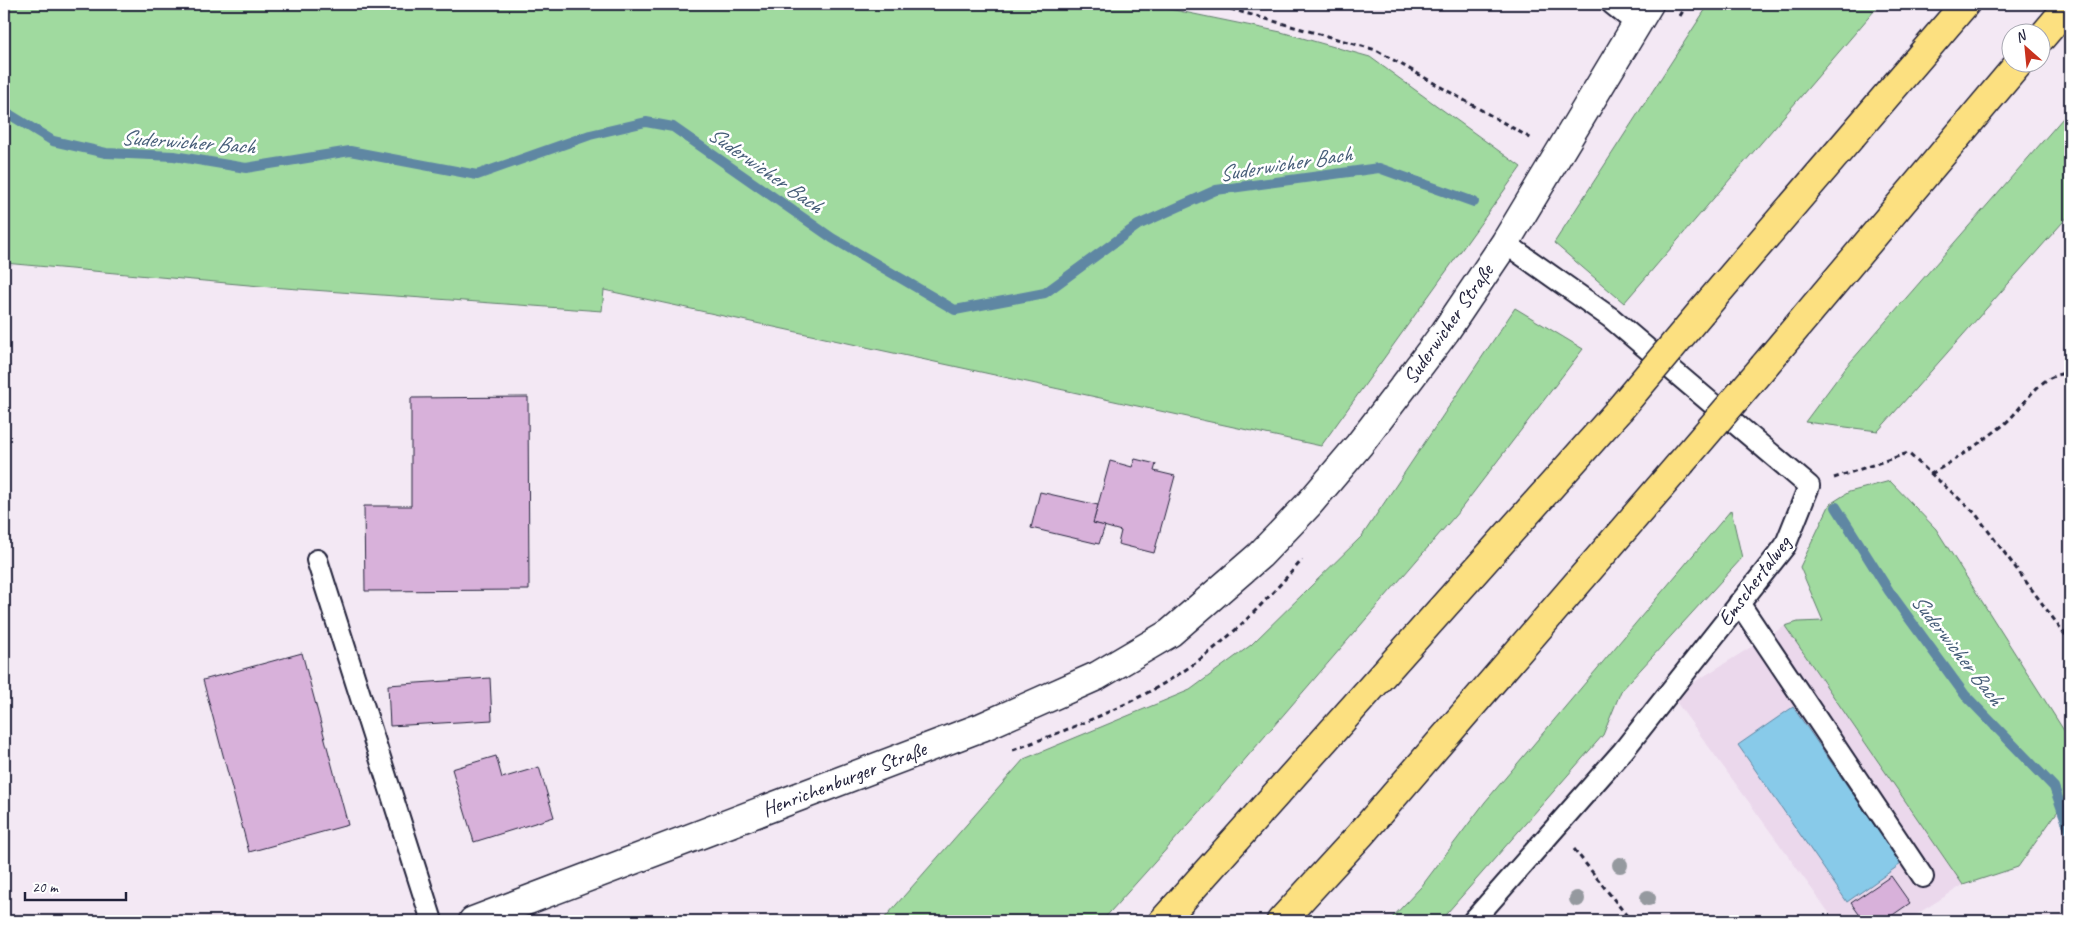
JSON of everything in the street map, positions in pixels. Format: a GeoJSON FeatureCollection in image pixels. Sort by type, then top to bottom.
{"type":"FeatureCollection","features":[{"type":"Feature","properties":{"kind":"highway"},"geometry":{"type":"LineString","coordinates":[[1163,921],[1619,410],[1965,4]]}},
{"type":"Feature","properties":{"kind":"highway"},"geometry":{"type":"LineString","coordinates":[[2052,25],[2070,4]]}},
{"type":"Feature","properties":{"kind":"highway"},"geometry":{"type":"LineString","coordinates":[[1281,921],[1367,828],[1681,464],[2012,72]]}},
{"type":"Feature","properties":{"kind":"main road","name":"Suderwicher Straße"},"geometry":{"type":"LineString","coordinates":[[1200,608],[1260,555],[1309,504],[1359,445],[1445,332],[1505,242],[1643,14]]}},
{"type":"Feature","properties":{"kind":"main road","name":"Henrichenburger Straße"},"geometry":{"type":"LineString","coordinates":[[473,921],[982,727],[1097,676],[1170,633],[1200,608]]}},
{"type":"Feature","properties":{"kind":"lane"},"geometry":{"type":"LineString","coordinates":[[1612,4],[1643,14]]}},
{"type":"Feature","properties":{"kind":"lane"},"geometry":{"type":"LineString","coordinates":[[1505,242],[1611,318],[1809,486]]}},
{"type":"Feature","properties":{"kind":"lane","name":"Emschertalweg"},"geometry":{"type":"LineString","coordinates":[[1473,921],[1623,751],[1785,546],[1809,486]]}},
{"type":"Feature","properties":{"kind":"lane"},"geometry":{"type":"LineString","coordinates":[[317,560],[432,921]]}},
{"type":"Feature","properties":{"kind":"lane"},"geometry":{"type":"LineString","coordinates":[[1739,603],[1923,877]]}},
{"type":"Feature","properties":{"kind":"path"},"geometry":{"type":"LineString","coordinates":[[1212,4],[1376,50],[1558,154]]}},
{"type":"Feature","properties":{"kind":"path"},"geometry":{"type":"LineString","coordinates":[[1931,474],[1967,453],[2004,424],[2048,378],[2070,373]]}},
{"type":"Feature","properties":{"kind":"path"},"geometry":{"type":"LineString","coordinates":[[1809,486],[1908,453],[1975,513],[2070,640]]}},
{"type":"Feature","properties":{"kind":"path"},"geometry":{"type":"LineString","coordinates":[[1556,827],[1631,921]]}},
{"type":"Feature","properties":{"kind":"shaded area"},"geometry":{"type":"Polygon","coordinates":[[[1785,626],[1963,885],[1906,921],[1835,921],[1672,696],[1785,626]]]}},
{"type":"Feature","properties":{"kind":"green space"},"geometry":{"type":"Polygon","coordinates":[[[4,4],[1145,4],[1281,32],[1370,57],[1521,167],[1321,446],[604,290],[602,311],[271,287],[4,263],[4,4]]]}},
{"type":"Feature","properties":{"kind":"green space"},"geometry":{"type":"Polygon","coordinates":[[[1709,4],[1880,4],[1624,303],[1554,243],[1709,4]]]}},
{"type":"Feature","properties":{"kind":"green space"},"geometry":{"type":"Polygon","coordinates":[[[2070,110],[2070,214],[1878,431],[1805,422],[1846,367],[2070,110]]]}},
{"type":"Feature","properties":{"kind":"green space"},"geometry":{"type":"Polygon","coordinates":[[[1515,308],[1583,349],[1460,510],[1197,815],[1102,921],[882,921],[1024,759],[1190,690],[1251,645],[1362,536],[1515,308]]]}},
{"type":"Feature","properties":{"kind":"green space"},"geometry":{"type":"Polygon","coordinates":[[[1890,481],[1936,529],[2070,740],[2070,794],[2018,867],[1963,885],[1785,626],[1798,622],[1823,621],[1800,567],[1830,504],[1849,492],[1890,481]]]}},
{"type":"Feature","properties":{"kind":"green space"},"geometry":{"type":"Polygon","coordinates":[[[1731,510],[1742,558],[1621,691],[1603,735],[1440,921],[1389,921],[1421,887],[1485,802],[1731,510]]]}},
{"type":"Feature","properties":{"kind":"water"},"geometry":{"type":"Polygon","coordinates":[[[1793,707],[1901,864],[1847,902],[1738,745],[1793,707]]]}},
{"type":"Feature","properties":{"kind":"building"},"geometry":{"type":"Polygon","coordinates":[[[528,397],[529,590],[365,591],[364,506],[411,506],[411,398],[528,397]]]}},
{"type":"Feature","properties":{"kind":"building"},"geometry":{"type":"Polygon","coordinates":[[[1135,459],[1156,464],[1154,471],[1175,476],[1154,553],[1118,544],[1121,531],[1093,523],[1110,461],[1132,467],[1135,459]]]}},
{"type":"Feature","properties":{"kind":"building"},"geometry":{"type":"Polygon","coordinates":[[[1040,492],[1098,505],[1093,523],[1105,526],[1099,544],[1031,528],[1040,492]]]}},
{"type":"Feature","properties":{"kind":"building"},"geometry":{"type":"Polygon","coordinates":[[[302,653],[348,825],[249,852],[203,680],[302,653]]]}},
{"type":"Feature","properties":{"kind":"building"},"geometry":{"type":"Polygon","coordinates":[[[490,678],[492,720],[390,726],[388,685],[490,678]]]}},
{"type":"Feature","properties":{"kind":"building"},"geometry":{"type":"Polygon","coordinates":[[[496,756],[502,778],[539,767],[554,817],[474,842],[452,769],[496,756]]]}},
{"type":"Feature","properties":{"kind":"building"},"geometry":{"type":"Polygon","coordinates":[[[1891,876],[1910,903],[1884,921],[1864,921],[1851,903],[1891,876]]]}},
{"type":"Feature","properties":{"kind":"waterway","name":"Suderwicher Bach"},"geometry":{"type":"LineString","coordinates":[[4,111],[53,141],[106,153],[174,156],[246,168],[350,151],[477,175],[590,135],[646,122],[673,127],[832,238],[955,310],[1045,293],[1138,225],[1216,190],[1379,168],[1474,202]]}},
{"type":"Feature","properties":{"kind":"waterway","name":"Suderwicher Bach"},"geometry":{"type":"LineString","coordinates":[[1836,507],[1889,591],[1965,695],[2054,787],[2070,832]]}}]}
